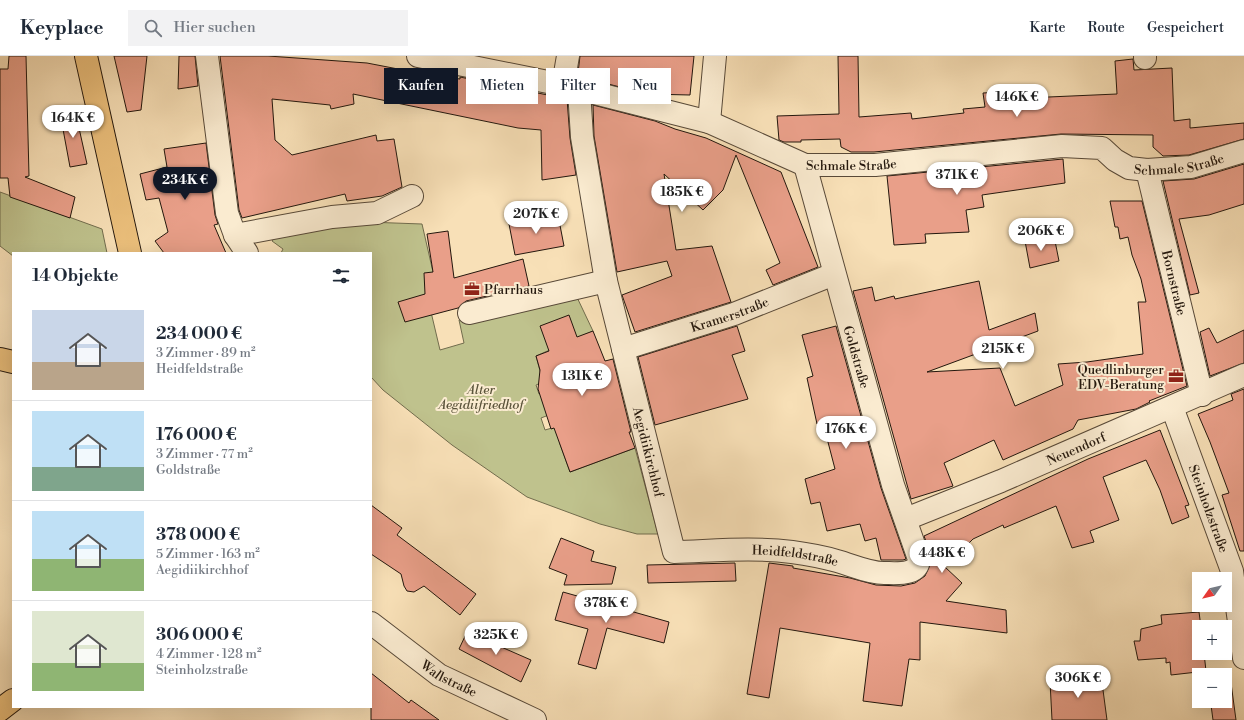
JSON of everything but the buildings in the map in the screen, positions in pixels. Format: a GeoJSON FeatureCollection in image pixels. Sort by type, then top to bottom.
{"type":"FeatureCollection","features":[{"type":"Feature","properties":{"kind":"main road"},"geometry":{"type":"LineString","coordinates":[[86,56],[130,252]]}},
{"type":"Feature","properties":{"kind":"main road"},"geometry":{"type":"LineString","coordinates":[[0,359],[12,362]]}},
{"type":"Feature","properties":{"kind":"main road"},"geometry":{"type":"LineString","coordinates":[[0,710],[12,701]]}},
{"type":"Feature","properties":{"kind":"street"},"geometry":{"type":"LineString","coordinates":[[207,56],[227,213],[235,235],[246,252]]}},
{"type":"Feature","properties":{"kind":"street","name":"Schmale Straße"},"geometry":{"type":"LineString","coordinates":[[418,56],[546,82]]}},
{"type":"Feature","properties":{"kind":"street","name":"Aegidiikirchhof"},"geometry":{"type":"LineString","coordinates":[[568,56],[569,68]]}},
{"type":"Feature","properties":{"kind":"street"},"geometry":{"type":"LineString","coordinates":[[709,122],[715,56]]}},
{"type":"Feature","properties":{"kind":"street","name":"Schmale Straße"},"geometry":{"type":"LineString","coordinates":[[610,97],[709,122],[805,165],[875,165],[1062,146],[1102,148],[1115,160],[1129,168],[1147,170],[1191,166],[1244,152]]}},
{"type":"Feature","properties":{"kind":"street","name":"Aegidiikirchhof"},"geometry":{"type":"LineString","coordinates":[[575,104],[582,137],[606,280],[674,552]]}},
{"type":"Feature","properties":{"kind":"street","name":"Goldstraße"},"geometry":{"type":"LineString","coordinates":[[805,165],[893,485],[919,559],[919,564],[915,570]]}},
{"type":"Feature","properties":{"kind":"street","name":"Bornstraße"},"geometry":{"type":"LineString","coordinates":[[1147,170],[1202,395]]}},
{"type":"Feature","properties":{"kind":"street"},"geometry":{"type":"LineString","coordinates":[[235,235],[332,217],[377,213],[412,196]]}},
{"type":"Feature","properties":{"kind":"street","name":"Kramerstraße"},"geometry":{"type":"LineString","coordinates":[[623,349],[734,314],[834,274]]}},
{"type":"Feature","properties":{"kind":"street"},"geometry":{"type":"LineString","coordinates":[[469,313],[606,280]]}},
{"type":"Feature","properties":{"kind":"street","name":"Neuendorf"},"geometry":{"type":"LineString","coordinates":[[906,519],[1001,481],[1202,395],[1244,375]]}},
{"type":"Feature","properties":{"kind":"street","name":"Steinholzstraße"},"geometry":{"type":"LineString","coordinates":[[1172,408],[1232,571],[1244,658]]}},
{"type":"Feature","properties":{"kind":"street","name":"Heidfeldstraße"},"geometry":{"type":"LineString","coordinates":[[674,552],[770,550],[828,558],[867,571],[882,573],[909,572],[915,570]]}},
{"type":"Feature","properties":{"kind":"street","name":"Wallstraße"},"geometry":{"type":"LineString","coordinates":[[372,624],[439,675],[535,720]]}},
{"type":"Feature","properties":{"kind":"green space"},"geometry":{"type":"Polygon","coordinates":[[[0,192],[102,229],[107,252],[12,252],[12,255],[0,246],[0,192]]]}},
{"type":"Feature","properties":{"kind":"green space","name":"Alter Aegidiifriedhof"},"geometry":{"type":"Polygon","coordinates":[[[339,221],[422,224],[433,272],[431,312],[440,350],[464,343],[459,320],[574,291],[593,331],[536,356],[543,382],[536,385],[539,394],[547,391],[554,413],[541,418],[545,430],[559,426],[560,444],[570,472],[635,448],[658,534],[637,534],[600,524],[527,497],[452,445],[383,390],[372,378],[372,252],[282,252],[283,249],[272,241],[278,234],[339,221]]]}},
{"type":"Feature","properties":{"kind":"place","name":"Pfarrhaus"},"geometry":{"type":"Point","coordinates":[472,289]}},
{"type":"Feature","properties":{"kind":"place","name":"Quedlinburger EDV-Beratung"},"geometry":{"type":"Point","coordinates":[1176,376]}}]}
